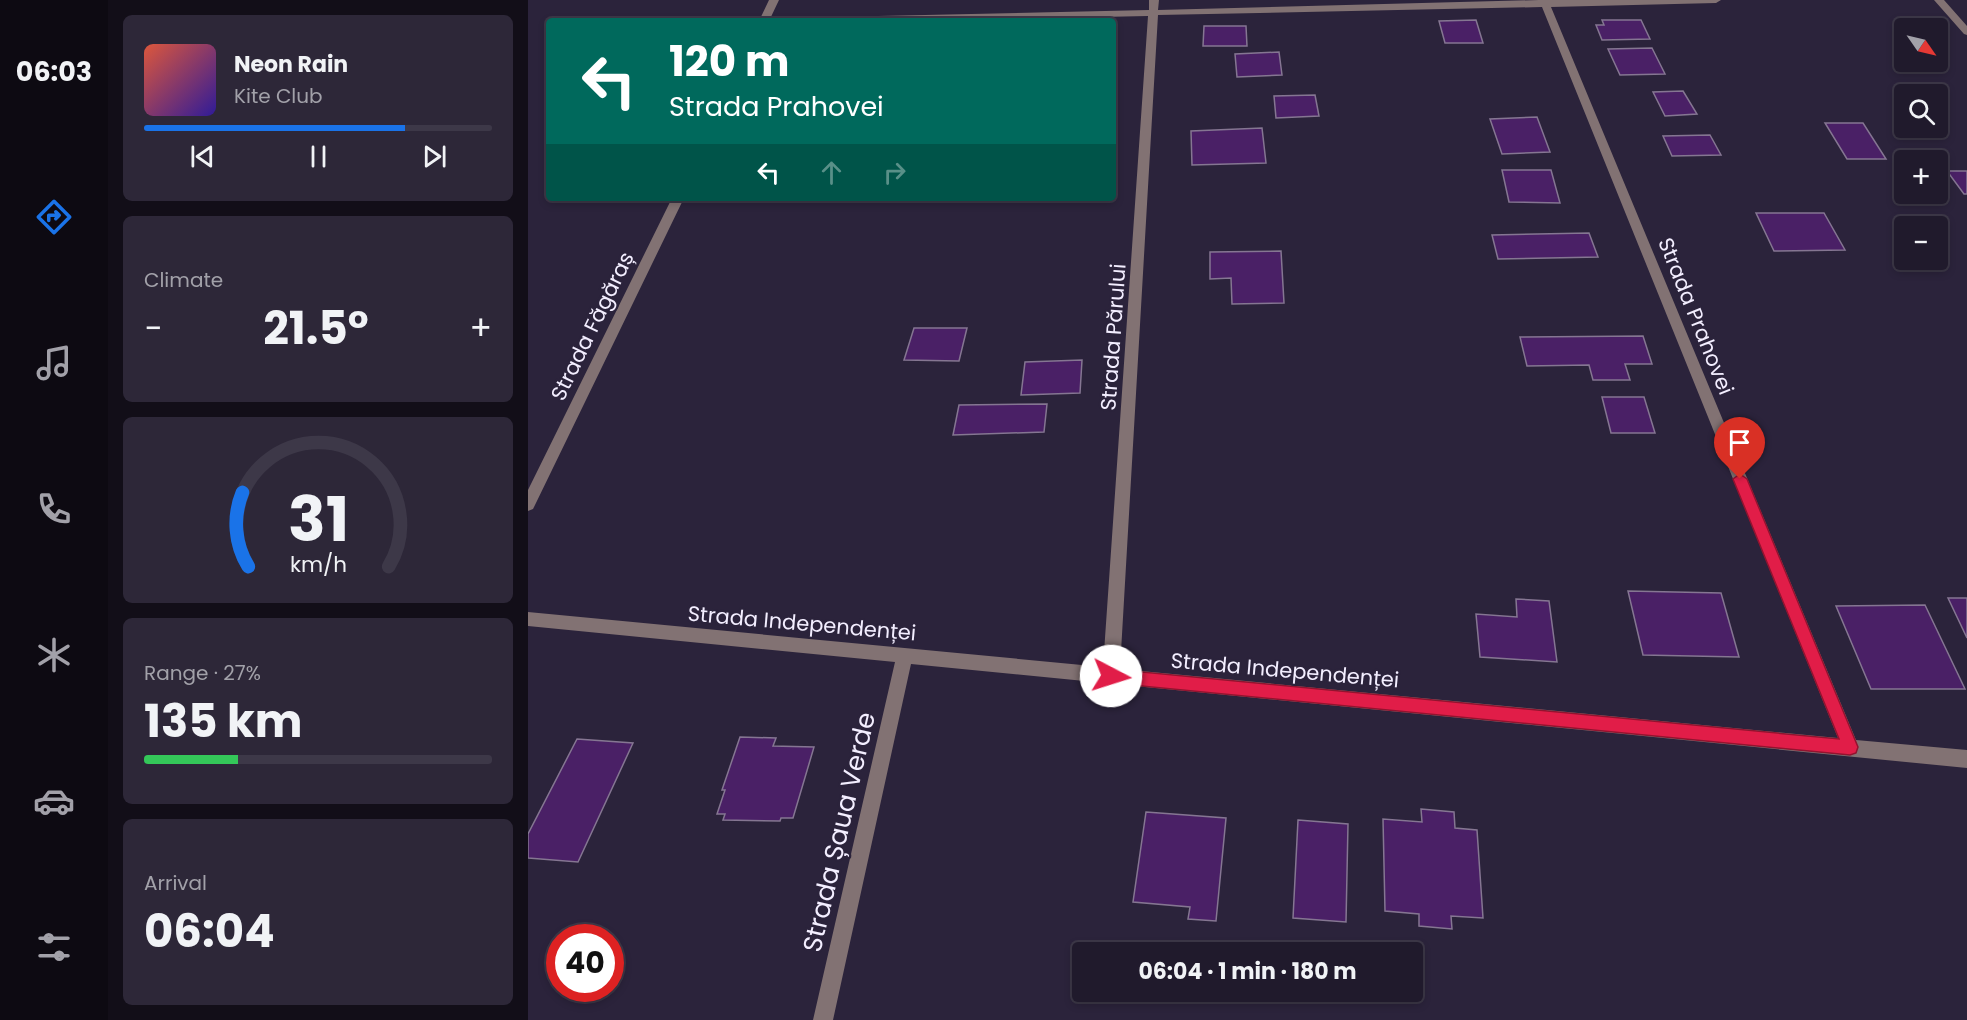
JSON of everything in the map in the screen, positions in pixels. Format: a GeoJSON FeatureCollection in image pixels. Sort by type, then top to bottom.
{"type":"FeatureCollection","features":[{"type":"Feature","properties":{"kind":"street"},"geometry":{"type":"LineString","coordinates":[[765,18],[774,0]]}},
{"type":"Feature","properties":{"kind":"street"},"geometry":{"type":"LineString","coordinates":[[858,18],[1154,6],[1716,0]]}},
{"type":"Feature","properties":{"kind":"street"},"geometry":{"type":"LineString","coordinates":[[1939,0],[1967,32]]}},
{"type":"Feature","properties":{"kind":"street","name":"Strada Prahovei"},"geometry":{"type":"LineString","coordinates":[[1545,2],[1850,747]]}},
{"type":"Feature","properties":{"kind":"street","name":"Strada Părului"},"geometry":{"type":"LineString","coordinates":[[1111,676],[1154,6]]}},
{"type":"Feature","properties":{"kind":"street","name":"Strada Făgăraș"},"geometry":{"type":"LineString","coordinates":[[528,505],[677,201]]}},
{"type":"Feature","properties":{"kind":"street","name":"Strada Independenței"},"geometry":{"type":"LineString","coordinates":[[528,619],[1967,759]]}},
{"type":"Feature","properties":{"kind":"street","name":"Strada Șaua Verde"},"geometry":{"type":"LineString","coordinates":[[823,1020],[905,655]]}},
{"type":"Feature","properties":{"kind":"building"},"geometry":{"type":"Polygon","coordinates":[[[1476,20],[1483,43],[1445,43],[1439,21],[1476,20]]]}},
{"type":"Feature","properties":{"kind":"building"},"geometry":{"type":"Polygon","coordinates":[[[1602,20],[1641,20],[1650,39],[1602,40],[1596,25],[1604,25],[1602,20]]]}},
{"type":"Feature","properties":{"kind":"building"},"geometry":{"type":"Polygon","coordinates":[[[1204,26],[1246,26],[1247,46],[1203,46],[1204,26]]]}},
{"type":"Feature","properties":{"kind":"building"},"geometry":{"type":"Polygon","coordinates":[[[1652,48],[1665,74],[1620,75],[1608,49],[1652,48]]]}},
{"type":"Feature","properties":{"kind":"building"},"geometry":{"type":"Polygon","coordinates":[[[1279,52],[1282,75],[1237,77],[1235,54],[1279,52]]]}},
{"type":"Feature","properties":{"kind":"building"},"geometry":{"type":"Polygon","coordinates":[[[1683,91],[1697,114],[1665,116],[1653,92],[1683,91]]]}},
{"type":"Feature","properties":{"kind":"building"},"geometry":{"type":"Polygon","coordinates":[[[1315,95],[1319,116],[1276,118],[1274,96],[1315,95]]]}},
{"type":"Feature","properties":{"kind":"building"},"geometry":{"type":"Polygon","coordinates":[[[1537,117],[1550,152],[1502,154],[1490,119],[1537,117]]]}},
{"type":"Feature","properties":{"kind":"building"},"geometry":{"type":"Polygon","coordinates":[[[1825,123],[1863,123],[1886,159],[1847,159],[1825,123]]]}},
{"type":"Feature","properties":{"kind":"building"},"geometry":{"type":"Polygon","coordinates":[[[1262,128],[1266,163],[1192,165],[1191,131],[1262,128]]]}},
{"type":"Feature","properties":{"kind":"building"},"geometry":{"type":"Polygon","coordinates":[[[1710,135],[1721,155],[1672,156],[1663,136],[1710,135]]]}},
{"type":"Feature","properties":{"kind":"building"},"geometry":{"type":"Polygon","coordinates":[[[1502,170],[1551,170],[1560,203],[1509,202],[1502,170]]]}},
{"type":"Feature","properties":{"kind":"building"},"geometry":{"type":"Polygon","coordinates":[[[1948,171],[1967,171],[1967,194],[1964,194],[1948,171]]]}},
{"type":"Feature","properties":{"kind":"building"},"geometry":{"type":"Polygon","coordinates":[[[1756,213],[1824,213],[1845,250],[1774,251],[1756,213]]]}},
{"type":"Feature","properties":{"kind":"building"},"geometry":{"type":"Polygon","coordinates":[[[1589,233],[1598,257],[1498,259],[1492,235],[1589,233]]]}},
{"type":"Feature","properties":{"kind":"building"},"geometry":{"type":"Polygon","coordinates":[[[1281,251],[1284,303],[1232,304],[1231,278],[1210,279],[1210,252],[1281,251]]]}},
{"type":"Feature","properties":{"kind":"building"},"geometry":{"type":"Polygon","coordinates":[[[914,328],[967,328],[959,361],[904,360],[914,328]]]}},
{"type":"Feature","properties":{"kind":"building"},"geometry":{"type":"Polygon","coordinates":[[[1643,336],[1652,364],[1625,364],[1630,380],[1593,380],[1589,365],[1527,366],[1520,337],[1643,336]]]}},
{"type":"Feature","properties":{"kind":"building"},"geometry":{"type":"Polygon","coordinates":[[[1082,360],[1080,393],[1021,395],[1025,362],[1082,360]]]}},
{"type":"Feature","properties":{"kind":"building"},"geometry":{"type":"Polygon","coordinates":[[[1602,397],[1644,397],[1655,433],[1611,433],[1602,397]]]}},
{"type":"Feature","properties":{"kind":"building"},"geometry":{"type":"Polygon","coordinates":[[[1047,404],[1044,432],[953,435],[959,405],[1047,404]]]}},
{"type":"Feature","properties":{"kind":"building"},"geometry":{"type":"Polygon","coordinates":[[[1628,591],[1721,593],[1739,657],[1643,655],[1628,591]]]}},
{"type":"Feature","properties":{"kind":"building"},"geometry":{"type":"Polygon","coordinates":[[[1948,598],[1967,598],[1967,638],[1948,598]]]}},
{"type":"Feature","properties":{"kind":"building"},"geometry":{"type":"Polygon","coordinates":[[[1516,599],[1549,601],[1557,662],[1480,657],[1476,614],[1517,617],[1516,599]]]}},
{"type":"Feature","properties":{"kind":"building"},"geometry":{"type":"Polygon","coordinates":[[[1925,605],[1965,689],[1871,689],[1836,606],[1925,605]]]}},
{"type":"Feature","properties":{"kind":"building"},"geometry":{"type":"Polygon","coordinates":[[[740,737],[776,738],[773,746],[814,747],[793,818],[781,818],[780,821],[723,820],[725,814],[717,814],[725,790],[722,790],[740,737]]]}},
{"type":"Feature","properties":{"kind":"building"},"geometry":{"type":"Polygon","coordinates":[[[577,739],[633,743],[578,862],[528,858],[528,834],[577,739]]]}},
{"type":"Feature","properties":{"kind":"building"},"geometry":{"type":"Polygon","coordinates":[[[1421,809],[1454,812],[1455,828],[1477,830],[1483,918],[1451,916],[1452,929],[1419,926],[1419,914],[1385,911],[1383,819],[1422,822],[1421,809]]]}},
{"type":"Feature","properties":{"kind":"building"},"geometry":{"type":"Polygon","coordinates":[[[1146,812],[1226,818],[1216,921],[1188,919],[1190,907],[1133,902],[1146,812]]]}},
{"type":"Feature","properties":{"kind":"building"},"geometry":{"type":"Polygon","coordinates":[[[1298,820],[1348,824],[1346,922],[1293,918],[1298,820]]]}},
{"type":"Feature","properties":{"kind":"route"},"geometry":{"type":"LineString","coordinates":[[1111,676],[1850,747],[1740,479]]}}]}
